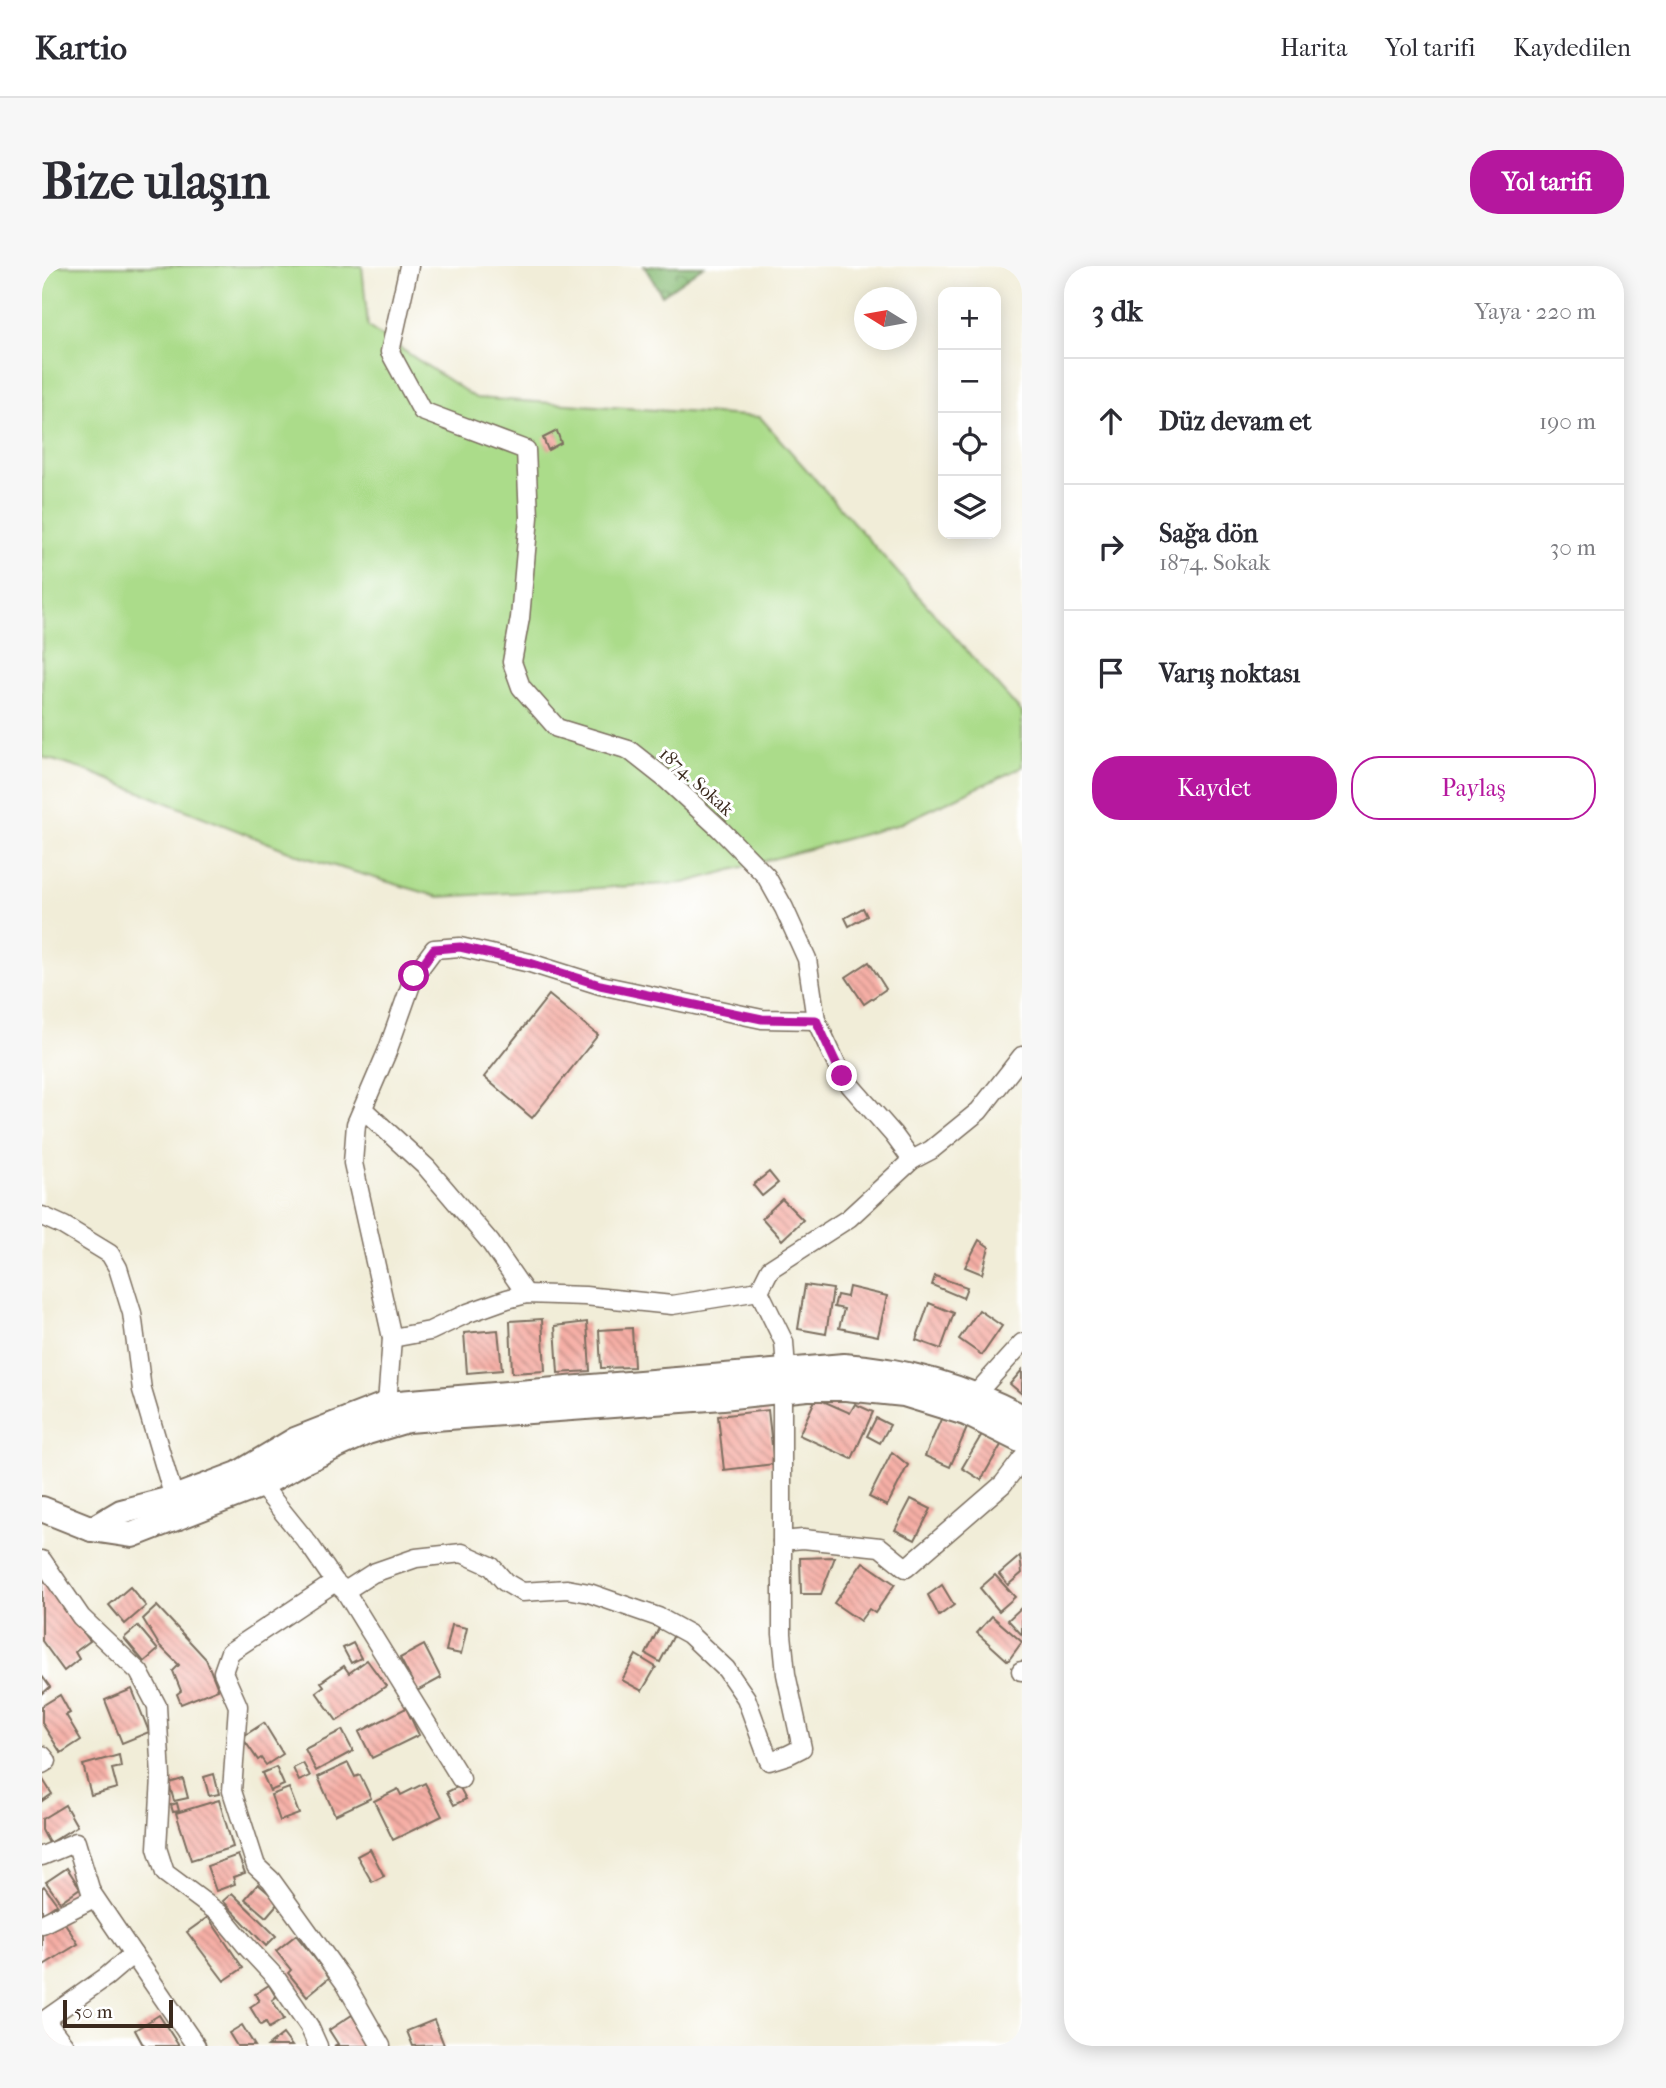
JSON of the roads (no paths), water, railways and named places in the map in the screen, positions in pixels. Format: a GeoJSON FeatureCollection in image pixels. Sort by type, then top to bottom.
{"type":"FeatureCollection","features":[{"type":"Feature","properties":{"kind":"street","name":"1874. Sokak"},"geometry":{"type":"LineString","coordinates":[[409,266],[390,352],[422,411],[526,450],[529,517],[520,618],[512,662],[521,687],[557,728],[629,750],[667,780],[719,828],[766,877],[784,908],[807,959],[816,1020],[842,1076],[912,1160]]}},
{"type":"Feature","properties":{"kind":"street"},"geometry":{"type":"LineString","coordinates":[[387,1404],[392,1338],[353,1163],[356,1124],[387,1052],[414,976],[434,949],[460,947],[530,963],[600,985],[762,1019],[816,1020]]}},
{"type":"Feature","properties":{"kind":"street"},"geometry":{"type":"LineString","coordinates":[[759,1291],[770,1269],[849,1218],[912,1160],[931,1150],[979,1111],[1022,1056]]}},
{"type":"Feature","properties":{"kind":"street"},"geometry":{"type":"LineString","coordinates":[[363,1109],[427,1168],[490,1242],[527,1294]]}},
{"type":"Feature","properties":{"kind":"street"},"geometry":{"type":"LineString","coordinates":[[42,1216],[110,1254],[118,1268],[132,1313],[142,1390],[174,1498]]}},
{"type":"Feature","properties":{"kind":"street"},"geometry":{"type":"LineString","coordinates":[[392,1338],[430,1331],[507,1298],[527,1294],[585,1296],[671,1306],[759,1291]]}},
{"type":"Feature","properties":{"kind":"street"},"geometry":{"type":"LineString","coordinates":[[381,2046],[345,1983],[271,1880],[257,1866],[232,1791],[238,1706],[223,1672],[230,1651],[340,1586],[416,1558],[461,1553],[491,1566],[506,1583],[522,1592],[567,1589],[578,1591],[658,1617],[688,1634],[726,1670],[746,1698],[769,1760],[802,1748],[786,1674],[782,1634],[784,1342],[759,1291]]}},
{"type":"Feature","properties":{"kind":"street"},"geometry":{"type":"LineString","coordinates":[[974,1396],[1022,1343]]}},
{"type":"Feature","properties":{"kind":"street"},"geometry":{"type":"LineString","coordinates":[[42,1509],[92,1529],[132,1535],[261,1485],[302,1462],[367,1432],[407,1420],[723,1397],[844,1366],[881,1368],[948,1385],[1022,1417]]}},
{"type":"Feature","properties":{"kind":"street"},"geometry":{"type":"LineString","coordinates":[[92,1529],[121,1512],[174,1498],[237,1474],[295,1440],[387,1404],[784,1380],[807,1388],[846,1388],[904,1394],[966,1413],[1022,1441]]}},
{"type":"Feature","properties":{"kind":"street"},"geometry":{"type":"LineString","coordinates":[[782,1541],[803,1539],[880,1547],[906,1568],[1003,1484],[1022,1459]]}},
{"type":"Feature","properties":{"kind":"street"},"geometry":{"type":"LineString","coordinates":[[261,1485],[340,1586],[461,1779]]}},
{"type":"Feature","properties":{"kind":"street"},"geometry":{"type":"LineString","coordinates":[[42,1560],[80,1617],[139,1672],[157,1706],[161,1777],[157,1848],[165,1873],[220,1914],[276,1978],[309,2026],[318,2046]]}},
{"type":"Feature","properties":{"kind":"street"},"geometry":{"type":"LineString","coordinates":[[42,1755],[47,1761],[42,1765]]}},
{"type":"Feature","properties":{"kind":"street"},"geometry":{"type":"LineString","coordinates":[[42,1856],[76,1842],[94,1898],[196,2046]]}},
{"type":"Feature","properties":{"kind":"street"},"geometry":{"type":"LineString","coordinates":[[42,1924],[94,1898]]}},
{"type":"Feature","properties":{"kind":"street"},"geometry":{"type":"LineString","coordinates":[[65,2046],[51,2028],[42,2023],[133,1954]]}}]}
